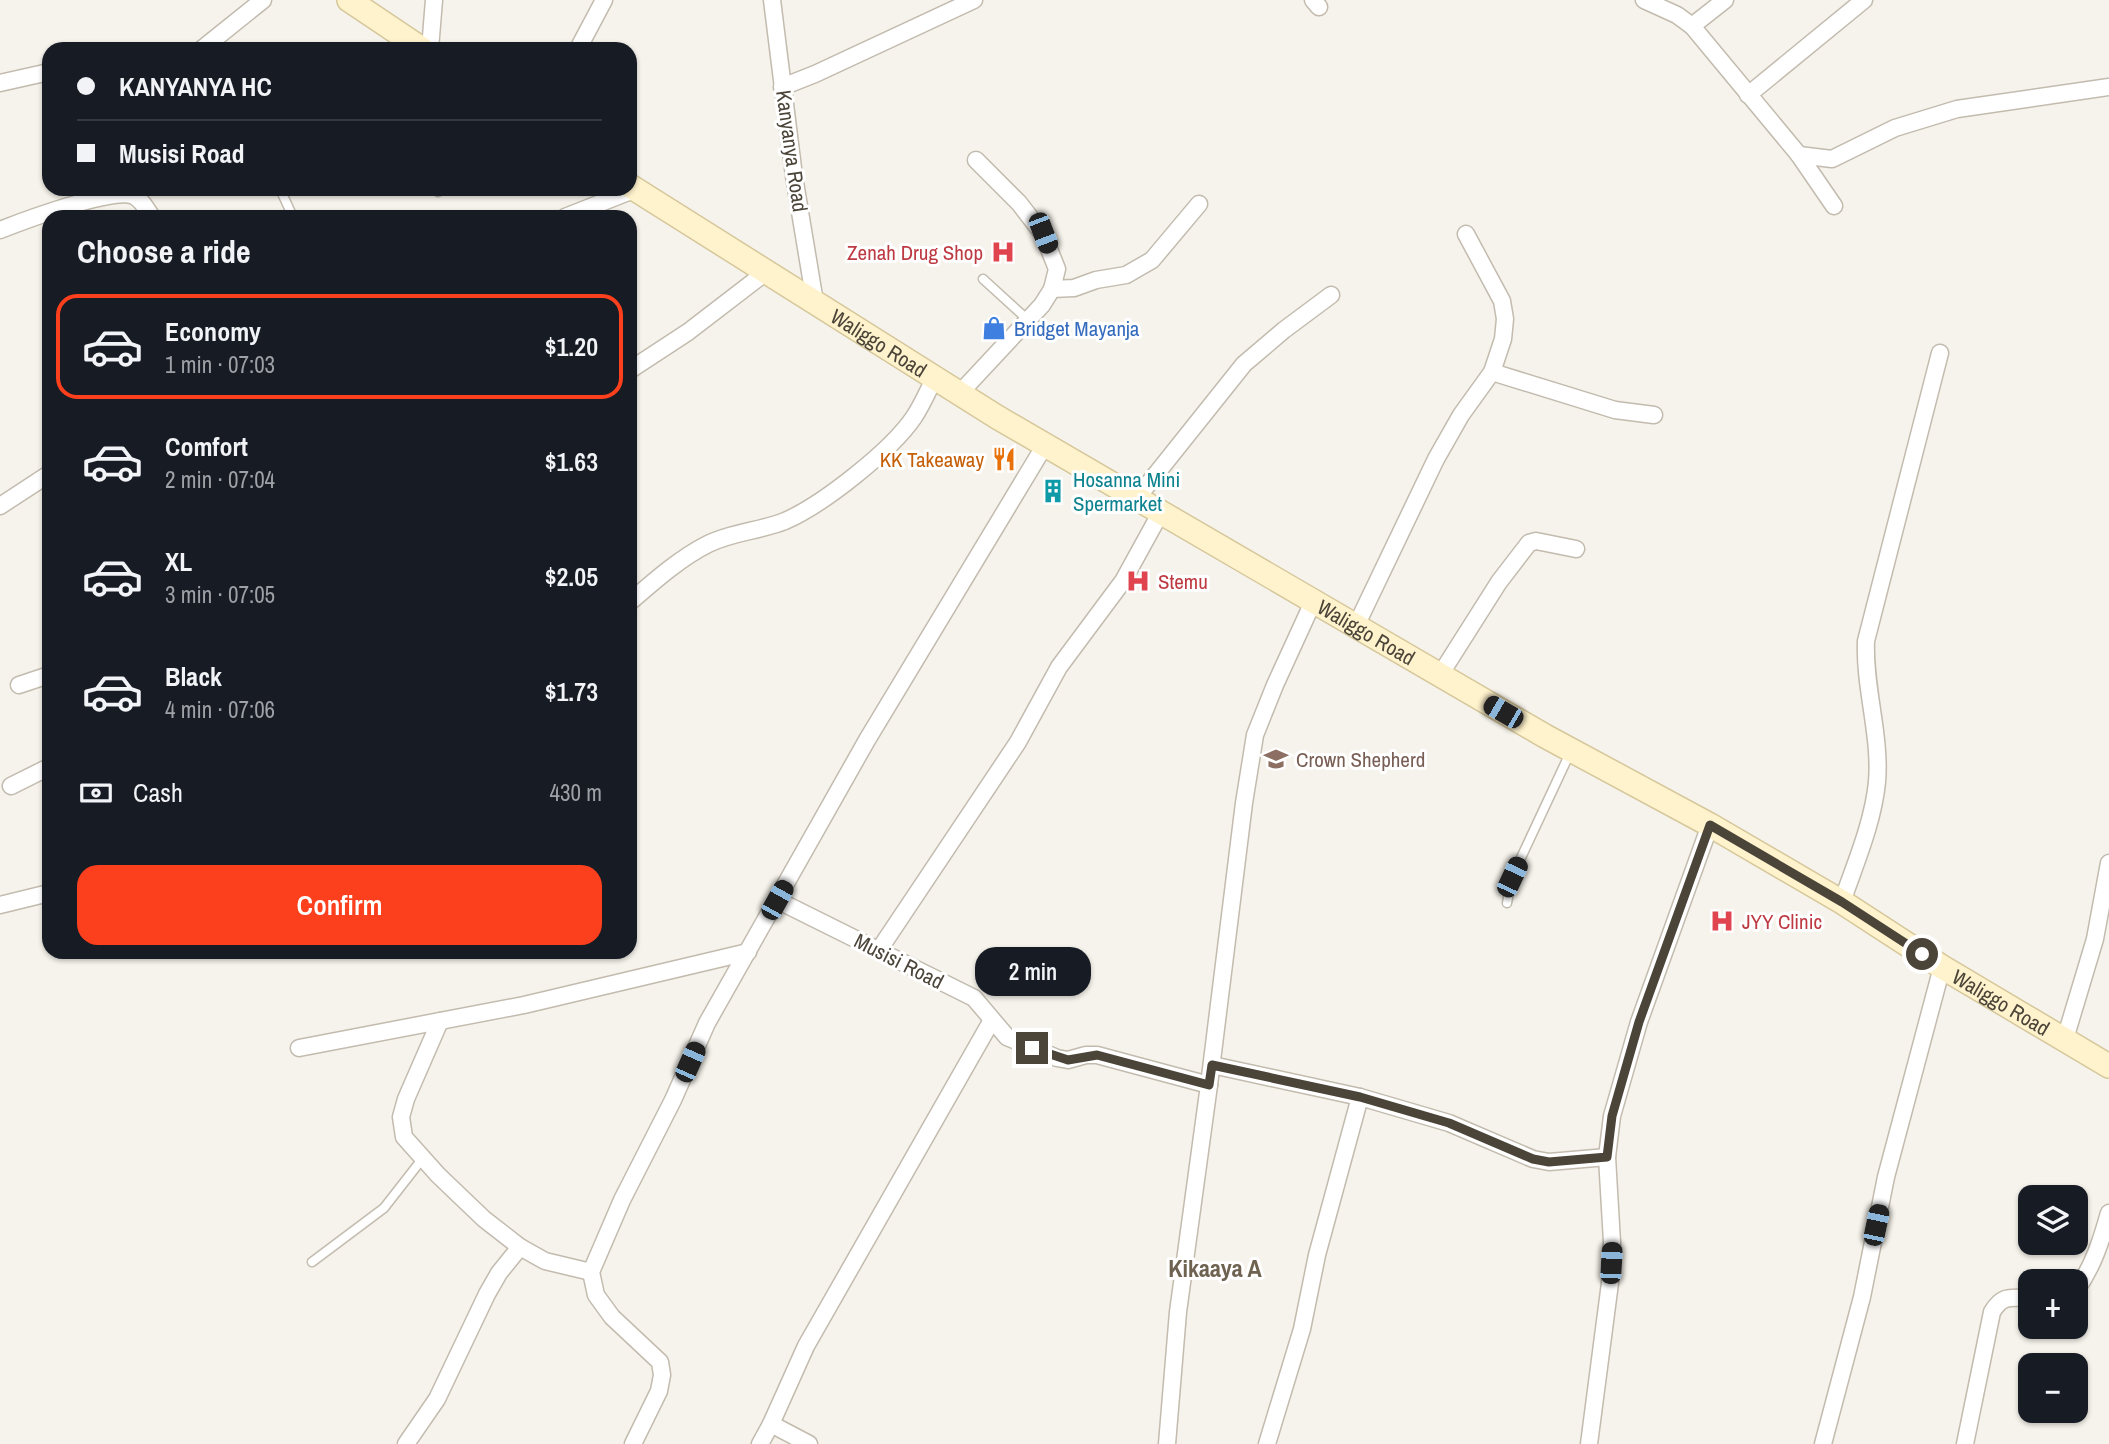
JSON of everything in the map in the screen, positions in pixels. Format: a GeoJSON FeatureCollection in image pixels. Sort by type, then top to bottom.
{"type":"FeatureCollection","features":[{"type":"Feature","properties":{"kind":"street"},"geometry":{"type":"LineString","coordinates":[[211,42],[263,0]]}},
{"type":"Feature","properties":{"kind":"street"},"geometry":{"type":"LineString","coordinates":[[349,0],[412,42]]}},
{"type":"Feature","properties":{"kind":"street"},"geometry":{"type":"LineString","coordinates":[[431,42],[434,0]]}},
{"type":"Feature","properties":{"kind":"street"},"geometry":{"type":"LineString","coordinates":[[582,42],[604,0]]}},
{"type":"Feature","properties":{"kind":"street","name":"Kanyanya Road"},"geometry":{"type":"LineString","coordinates":[[772,0],[794,176],[815,302]]}},
{"type":"Feature","properties":{"kind":"street"},"geometry":{"type":"LineString","coordinates":[[782,87],[974,0]]}},
{"type":"Feature","properties":{"kind":"street"},"geometry":{"type":"LineString","coordinates":[[1644,0],[1677,15],[1692,26],[1799,155],[1834,206]]}},
{"type":"Feature","properties":{"kind":"street"},"geometry":{"type":"LineString","coordinates":[[1692,26],[1725,0]]}},
{"type":"Feature","properties":{"kind":"street"},"geometry":{"type":"LineString","coordinates":[[1748,95],[1864,0]]}},
{"type":"Feature","properties":{"kind":"street"},"geometry":{"type":"LineString","coordinates":[[0,83],[42,74]]}},
{"type":"Feature","properties":{"kind":"street"},"geometry":{"type":"LineString","coordinates":[[1799,155],[1832,159],[1895,128],[1957,109],[2109,87]]}},
{"type":"Feature","properties":{"kind":"street"},"geometry":{"type":"LineString","coordinates":[[959,394],[1028,320],[1052,289],[1057,269],[1043,233],[1019,203],[976,160]]}},
{"type":"Feature","properties":{"kind":"street","name":"Waliggo Road"},"geometry":{"type":"LineString","coordinates":[[637,191],[959,394],[1440,675],[1710,825],[1842,902],[1941,967],[2109,1066]]}},
{"type":"Feature","properties":{"kind":"street"},"geometry":{"type":"LineString","coordinates":[[53,210],[113,196]]}},
{"type":"Feature","properties":{"kind":"street"},"geometry":{"type":"LineString","coordinates":[[134,196],[148,210]]}},
{"type":"Feature","properties":{"kind":"street"},"geometry":{"type":"LineString","coordinates":[[581,210],[614,196]]}},
{"type":"Feature","properties":{"kind":"street"},"geometry":{"type":"LineString","coordinates":[[1052,289],[1074,288],[1096,280],[1126,275],[1152,260],[1199,204]]}},
{"type":"Feature","properties":{"kind":"street"},"geometry":{"type":"LineString","coordinates":[[0,230],[42,214]]}},
{"type":"Feature","properties":{"kind":"street"},"geometry":{"type":"LineString","coordinates":[[1356,626],[1436,459],[1461,415],[1492,372],[1503,339],[1505,319],[1502,301],[1466,234]]}},
{"type":"Feature","properties":{"kind":"street"},"geometry":{"type":"LineString","coordinates":[[637,365],[766,272]]}},
{"type":"Feature","properties":{"kind":"street"},"geometry":{"type":"LineString","coordinates":[[1137,498],[1244,365],[1284,330],[1331,295]]}},
{"type":"Feature","properties":{"kind":"street"},"geometry":{"type":"LineString","coordinates":[[1842,902],[1864,839],[1877,781],[1877,754],[1865,667],[1866,641],[1940,353]]}},
{"type":"Feature","properties":{"kind":"street"},"geometry":{"type":"LineString","coordinates":[[1492,372],[1615,410],[1654,415]]}},
{"type":"Feature","properties":{"kind":"street"},"geometry":{"type":"LineString","coordinates":[[637,596],[692,553],[709,543],[784,521],[805,510],[863,469],[900,435],[914,416],[934,379]]}},
{"type":"Feature","properties":{"kind":"street"},"geometry":{"type":"LineString","coordinates":[[633,1444],[659,1391],[662,1376],[660,1362],[612,1317],[596,1295],[591,1272],[622,1200],[673,1100],[707,1023],[867,740],[1045,445]]}},
{"type":"Feature","properties":{"kind":"street"},"geometry":{"type":"LineString","coordinates":[[0,506],[42,479]]}},
{"type":"Feature","properties":{"kind":"street"},"geometry":{"type":"LineString","coordinates":[[879,950],[1018,742],[1059,667],[1123,581],[1161,512]]}},
{"type":"Feature","properties":{"kind":"street"},"geometry":{"type":"LineString","coordinates":[[1440,675],[1499,582],[1529,543],[1536,541],[1576,549]]}},
{"type":"Feature","properties":{"kind":"street"},"geometry":{"type":"LineString","coordinates":[[1167,1444],[1178,1312],[1255,735],[1314,602]]}},
{"type":"Feature","properties":{"kind":"street"},"geometry":{"type":"LineString","coordinates":[[19,685],[42,677]]}},
{"type":"Feature","properties":{"kind":"street"},"geometry":{"type":"LineString","coordinates":[[11,786],[42,770]]}},
{"type":"Feature","properties":{"kind":"street"},"geometry":{"type":"LineString","coordinates":[[1589,1444],[1610,1283],[1612,1242],[1607,1157],[1612,1116],[1639,1022],[1710,825]]}},
{"type":"Feature","properties":{"kind":"street"},"geometry":{"type":"LineString","coordinates":[[2065,1039],[2095,939],[2109,863]]}},
{"type":"Feature","properties":{"kind":"street"},"geometry":{"type":"LineString","coordinates":[[0,905],[42,895]]}},
{"type":"Feature","properties":{"kind":"street","name":"Musisi Road"},"geometry":{"type":"LineString","coordinates":[[777,900],[974,999],[1007,1037],[1057,1058],[1068,1060],[1097,1055],[1209,1085]]}},
{"type":"Feature","properties":{"kind":"street"},"geometry":{"type":"LineString","coordinates":[[299,1048],[524,1005],[748,952]]}},
{"type":"Feature","properties":{"kind":"street"},"geometry":{"type":"LineString","coordinates":[[1822,1444],[1862,1297],[1886,1177],[1941,967]]}},
{"type":"Feature","properties":{"kind":"street"},"geometry":{"type":"LineString","coordinates":[[760,1444],[806,1346],[992,1020]]}},
{"type":"Feature","properties":{"kind":"street"},"geometry":{"type":"LineString","coordinates":[[440,1021],[416,1071],[401,1117],[404,1137],[484,1219],[520,1247],[545,1261],[591,1272]]}},
{"type":"Feature","properties":{"kind":"street"},"geometry":{"type":"LineString","coordinates":[[1212,1065],[1360,1097],[1449,1123],[1533,1159],[1549,1162],[1607,1157]]}},
{"type":"Feature","properties":{"kind":"street"},"geometry":{"type":"LineString","coordinates":[[1267,1444],[1302,1329],[1317,1255],[1360,1097]]}},
{"type":"Feature","properties":{"kind":"street"},"geometry":{"type":"LineString","coordinates":[[2088,1273],[2098,1251],[2109,1213]]}},
{"type":"Feature","properties":{"kind":"street"},"geometry":{"type":"LineString","coordinates":[[407,1444],[438,1399],[499,1273],[520,1247]]}},
{"type":"Feature","properties":{"kind":"street"},"geometry":{"type":"LineString","coordinates":[[1965,1444],[1992,1312],[1998,1302],[2006,1298],[2018,1298]]}},
{"type":"Feature","properties":{"kind":"street"},"geometry":{"type":"LineString","coordinates":[[771,1424],[809,1444]]}},
{"type":"Feature","properties":{"kind":"lane"},"geometry":{"type":"LineString","coordinates":[[983,279],[1028,320]]}},
{"type":"Feature","properties":{"kind":"lane"},"geometry":{"type":"LineString","coordinates":[[1507,903],[1512,877],[1571,750]]}},
{"type":"Feature","properties":{"kind":"lane"},"geometry":{"type":"LineString","coordinates":[[313,1262],[384,1208],[423,1158]]}},
{"type":"Feature","properties":{"kind":"place","name":"Zenah Drug Shop"},"geometry":{"type":"Point","coordinates":[1003,252]}},
{"type":"Feature","properties":{"kind":"place","name":"Bridget Mayanja"},"geometry":{"type":"Point","coordinates":[994,328]}},
{"type":"Feature","properties":{"kind":"place","name":"KK Takeaway"},"geometry":{"type":"Point","coordinates":[1004,459]}},
{"type":"Feature","properties":{"kind":"place","name":"Hosanna Mini Spermarket"},"geometry":{"type":"Point","coordinates":[1053,491]}},
{"type":"Feature","properties":{"kind":"place","name":"Stemu"},"geometry":{"type":"Point","coordinates":[1138,581]}},
{"type":"Feature","properties":{"kind":"place","name":"Crown Shepherd"},"geometry":{"type":"Point","coordinates":[1276,759]}},
{"type":"Feature","properties":{"kind":"place","name":"JYY Clinic"},"geometry":{"type":"Point","coordinates":[1722,921]}},
{"type":"Feature","properties":{"kind":"district","name":"Kikaaya A"},"geometry":{"type":"Point","coordinates":[1215,1268]}},
{"type":"Feature","properties":{"kind":"route"},"geometry":{"type":"LineString","coordinates":[[1032,1048],[1068,1060],[1097,1055],[1209,1085],[1212,1065],[1360,1097],[1449,1123],[1533,1159],[1549,1162],[1607,1157],[1612,1116],[1639,1022],[1710,825],[1842,902],[1922,954]]}}]}
